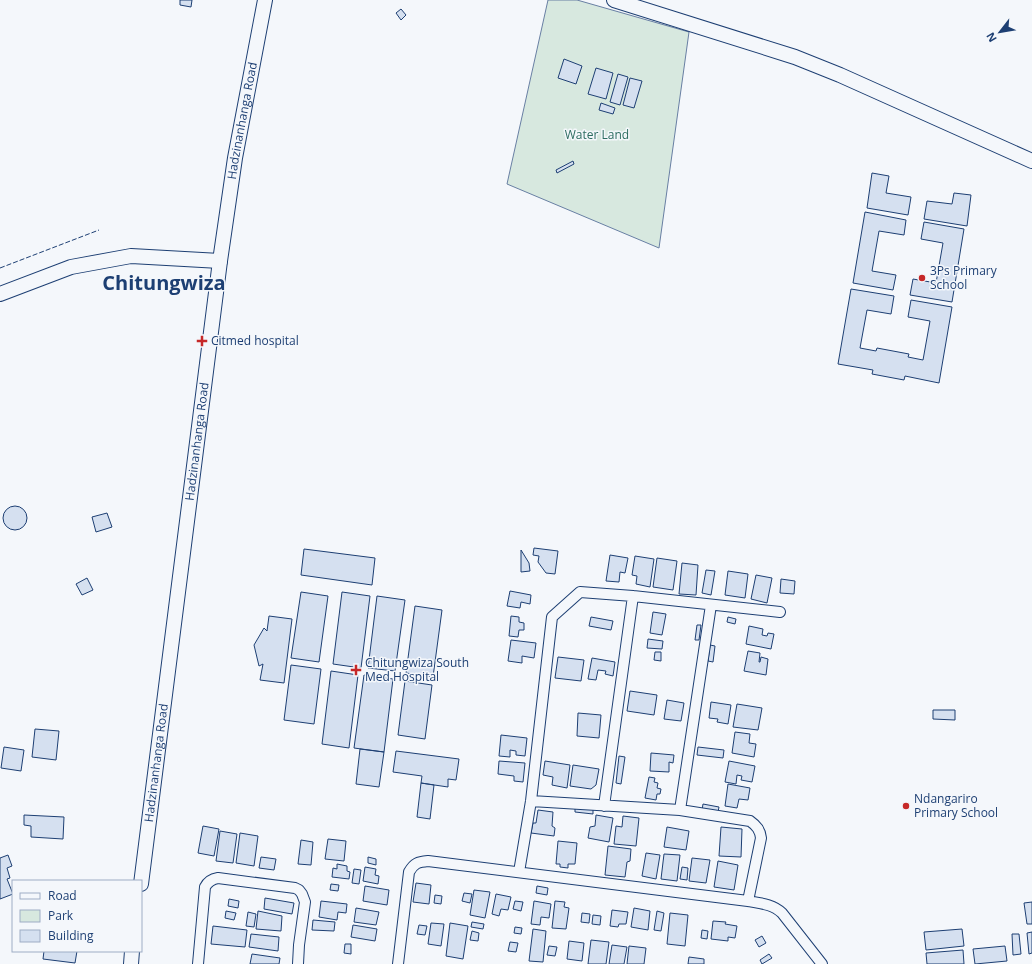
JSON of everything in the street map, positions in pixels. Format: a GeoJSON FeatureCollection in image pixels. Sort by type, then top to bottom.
{"type":"FeatureCollection","features":[{"type":"Feature","properties":{"kind":"street","name":"Hadzinanhanga Road"},"geometry":{"type":"LineString","coordinates":[[142,880],[220,261],[235,158],[265,0]]}},
{"type":"Feature","properties":{"kind":"street"},"geometry":{"type":"LineString","coordinates":[[614,0],[795,57],[840,75],[1032,162]]}},
{"type":"Feature","properties":{"kind":"street"},"geometry":{"type":"LineString","coordinates":[[0,294],[70,267],[131,256],[220,261]]}},
{"type":"Feature","properties":{"kind":"street"},"geometry":{"type":"LineString","coordinates":[[519,872],[531,801],[552,617],[580,592],[633,596],[780,612]]}},
{"type":"Feature","properties":{"kind":"street"},"geometry":{"type":"LineString","coordinates":[[604,806],[633,596]]}},
{"type":"Feature","properties":{"kind":"street"},"geometry":{"type":"LineString","coordinates":[[680,810],[711,605]]}},
{"type":"Feature","properties":{"kind":"street"},"geometry":{"type":"LineString","coordinates":[[531,801],[680,810],[750,821],[759,829],[761,838],[748,901]]}},
{"type":"Feature","properties":{"kind":"street"},"geometry":{"type":"LineString","coordinates":[[398,964],[409,872],[416,864],[428,861],[748,901],[775,907],[822,964]]}},
{"type":"Feature","properties":{"kind":"street"},"geometry":{"type":"LineString","coordinates":[[198,964],[205,887],[209,881],[218,878],[295,888],[299,890],[305,902],[298,964]]}},
{"type":"Feature","properties":{"kind":"street"},"geometry":{"type":"LineString","coordinates":[[131,964],[132,952]]}},
{"type":"Feature","properties":{"kind":"green space","name":"Water Land"},"geometry":{"type":"Polygon","coordinates":[[[548,0],[577,0],[689,32],[659,248],[507,184],[548,0]]]}},
{"type":"Feature","properties":{"kind":"building"},"geometry":{"type":"Polygon","coordinates":[[[180,0],[192,0],[191,7],[180,5],[180,0]]]}},
{"type":"Feature","properties":{"kind":"building"},"geometry":{"type":"Polygon","coordinates":[[[401,9],[406,15],[401,20],[396,13],[401,9]]]}},
{"type":"Feature","properties":{"kind":"building"},"geometry":{"type":"Polygon","coordinates":[[[564,59],[582,66],[576,84],[558,78],[564,59]]]}},
{"type":"Feature","properties":{"kind":"building"},"geometry":{"type":"Polygon","coordinates":[[[596,68],[613,73],[606,99],[588,94],[596,68]]]}},
{"type":"Feature","properties":{"kind":"building"},"geometry":{"type":"Polygon","coordinates":[[[618,74],[628,77],[620,105],[610,102],[618,74]]]}},
{"type":"Feature","properties":{"kind":"building"},"geometry":{"type":"Polygon","coordinates":[[[630,78],[642,81],[634,108],[623,105],[630,78]]]}},
{"type":"Feature","properties":{"kind":"building"},"geometry":{"type":"Polygon","coordinates":[[[601,103],[615,108],[613,114],[599,110],[601,103]]]}},
{"type":"Feature","properties":{"kind":"building"},"geometry":{"type":"Polygon","coordinates":[[[573,161],[574,164],[557,173],[556,170],[573,161]]]}},
{"type":"Feature","properties":{"kind":"building"},"geometry":{"type":"Polygon","coordinates":[[[872,173],[889,176],[886,193],[911,197],[908,215],[867,208],[872,173]]]}},
{"type":"Feature","properties":{"kind":"building"},"geometry":{"type":"Polygon","coordinates":[[[954,193],[971,195],[967,226],[924,219],[927,201],[952,204],[954,193]]]}},
{"type":"Feature","properties":{"kind":"building"},"geometry":{"type":"Polygon","coordinates":[[[865,212],[906,220],[904,235],[879,231],[872,271],[896,275],[893,290],[853,283],[865,212]]]}},
{"type":"Feature","properties":{"kind":"building"},"geometry":{"type":"Polygon","coordinates":[[[924,222],[964,229],[952,302],[910,295],[913,279],[936,283],[943,243],[921,239],[924,222]]]}},
{"type":"Feature","properties":{"kind":"building"},"geometry":{"type":"Polygon","coordinates":[[[851,289],[894,296],[891,314],[867,310],[860,348],[876,351],[877,348],[909,354],[908,357],[923,360],[930,321],[908,317],[911,300],[952,307],[939,383],[905,376],[904,380],[872,374],[873,370],[838,364],[851,289]]]}},
{"type":"Feature","properties":{"kind":"building"},"geometry":{"type":"Polygon","coordinates":[[[15,506],[23,510],[27,518],[23,526],[15,530],[7,526],[3,518],[7,510],[15,506]]]}},
{"type":"Feature","properties":{"kind":"building"},"geometry":{"type":"Polygon","coordinates":[[[107,513],[112,527],[96,532],[92,517],[107,513]]]}},
{"type":"Feature","properties":{"kind":"building"},"geometry":{"type":"Polygon","coordinates":[[[534,548],[558,551],[555,574],[546,573],[538,562],[539,556],[533,555],[534,548]]]}},
{"type":"Feature","properties":{"kind":"building"},"geometry":{"type":"Polygon","coordinates":[[[304,549],[375,558],[372,585],[301,575],[304,549]]]}},
{"type":"Feature","properties":{"kind":"building"},"geometry":{"type":"Polygon","coordinates":[[[521,550],[529,563],[530,571],[521,572],[521,550]]]}},
{"type":"Feature","properties":{"kind":"building"},"geometry":{"type":"Polygon","coordinates":[[[610,555],[628,558],[625,573],[620,572],[619,582],[606,581],[610,555]]]}},
{"type":"Feature","properties":{"kind":"building"},"geometry":{"type":"Polygon","coordinates":[[[635,556],[654,559],[650,587],[636,584],[637,576],[632,575],[635,556]]]}},
{"type":"Feature","properties":{"kind":"building"},"geometry":{"type":"Polygon","coordinates":[[[657,558],[677,561],[673,590],[653,587],[657,558]]]}},
{"type":"Feature","properties":{"kind":"building"},"geometry":{"type":"Polygon","coordinates":[[[682,563],[698,565],[696,595],[679,594],[682,563]]]}},
{"type":"Feature","properties":{"kind":"building"},"geometry":{"type":"Polygon","coordinates":[[[706,570],[715,571],[711,595],[702,593],[706,570]]]}},
{"type":"Feature","properties":{"kind":"building"},"geometry":{"type":"Polygon","coordinates":[[[728,571],[748,574],[745,598],[725,595],[728,571]]]}},
{"type":"Feature","properties":{"kind":"building"},"geometry":{"type":"Polygon","coordinates":[[[756,575],[772,578],[767,603],[751,599],[756,575]]]}},
{"type":"Feature","properties":{"kind":"building"},"geometry":{"type":"Polygon","coordinates":[[[87,578],[93,590],[82,595],[76,584],[87,578]]]}},
{"type":"Feature","properties":{"kind":"building"},"geometry":{"type":"Polygon","coordinates":[[[781,579],[795,581],[794,594],[780,593],[781,579]]]}},
{"type":"Feature","properties":{"kind":"building"},"geometry":{"type":"Polygon","coordinates":[[[510,591],[531,595],[530,604],[521,602],[520,608],[507,606],[510,591]]]}},
{"type":"Feature","properties":{"kind":"building"},"geometry":{"type":"Polygon","coordinates":[[[301,592],[328,596],[319,662],[291,658],[301,592]]]}},
{"type":"Feature","properties":{"kind":"building"},"geometry":{"type":"Polygon","coordinates":[[[342,592],[370,596],[361,668],[333,664],[342,592]]]}},
{"type":"Feature","properties":{"kind":"building"},"geometry":{"type":"Polygon","coordinates":[[[377,596],[405,600],[395,671],[368,668],[377,596]]]}},
{"type":"Feature","properties":{"kind":"building"},"geometry":{"type":"Polygon","coordinates":[[[415,606],[442,610],[433,677],[406,673],[415,606]]]}},
{"type":"Feature","properties":{"kind":"building"},"geometry":{"type":"Polygon","coordinates":[[[653,612],[666,614],[662,635],[650,633],[653,612]]]}},
{"type":"Feature","properties":{"kind":"building"},"geometry":{"type":"Polygon","coordinates":[[[269,616],[292,619],[284,683],[260,680],[263,664],[259,666],[254,645],[264,628],[267,631],[269,616]]]}},
{"type":"Feature","properties":{"kind":"building"},"geometry":{"type":"Polygon","coordinates":[[[511,616],[519,617],[519,622],[524,623],[524,630],[519,630],[518,637],[509,636],[511,616]]]}},
{"type":"Feature","properties":{"kind":"building"},"geometry":{"type":"Polygon","coordinates":[[[591,617],[613,621],[611,630],[589,626],[591,617]]]}},
{"type":"Feature","properties":{"kind":"building"},"geometry":{"type":"Polygon","coordinates":[[[728,617],[736,619],[735,624],[727,622],[728,617]]]}},
{"type":"Feature","properties":{"kind":"building"},"geometry":{"type":"Polygon","coordinates":[[[697,625],[701,625],[699,640],[695,640],[697,625]]]}},
{"type":"Feature","properties":{"kind":"building"},"geometry":{"type":"Polygon","coordinates":[[[749,626],[763,629],[762,635],[767,636],[768,633],[774,634],[771,649],[746,644],[749,626]]]}},
{"type":"Feature","properties":{"kind":"building"},"geometry":{"type":"Polygon","coordinates":[[[648,639],[663,641],[662,649],[647,648],[648,639]]]}},
{"type":"Feature","properties":{"kind":"building"},"geometry":{"type":"Polygon","coordinates":[[[511,640],[536,643],[534,658],[522,656],[522,663],[508,661],[511,640]]]}},
{"type":"Feature","properties":{"kind":"building"},"geometry":{"type":"Polygon","coordinates":[[[710,645],[715,646],[713,662],[708,661],[710,645]]]}},
{"type":"Feature","properties":{"kind":"building"},"geometry":{"type":"Polygon","coordinates":[[[748,651],[760,653],[759,662],[761,657],[768,659],[766,675],[744,671],[748,651]]]}},
{"type":"Feature","properties":{"kind":"building"},"geometry":{"type":"Polygon","coordinates":[[[655,652],[661,652],[661,661],[654,660],[655,652]]]}},
{"type":"Feature","properties":{"kind":"building"},"geometry":{"type":"Polygon","coordinates":[[[558,657],[584,660],[581,681],[555,678],[558,657]]]}},
{"type":"Feature","properties":{"kind":"building"},"geometry":{"type":"Polygon","coordinates":[[[592,658],[615,662],[613,676],[605,674],[606,671],[598,670],[596,680],[588,679],[592,658]]]}},
{"type":"Feature","properties":{"kind":"building"},"geometry":{"type":"Polygon","coordinates":[[[291,665],[321,669],[314,724],[284,720],[291,665]]]}},
{"type":"Feature","properties":{"kind":"building"},"geometry":{"type":"Polygon","coordinates":[[[331,671],[358,675],[349,748],[322,744],[331,671]]]}},
{"type":"Feature","properties":{"kind":"building"},"geometry":{"type":"Polygon","coordinates":[[[364,675],[393,679],[384,752],[354,748],[364,675]]]}},
{"type":"Feature","properties":{"kind":"building"},"geometry":{"type":"Polygon","coordinates":[[[405,681],[432,685],[425,739],[398,735],[405,681]]]}},
{"type":"Feature","properties":{"kind":"building"},"geometry":{"type":"Polygon","coordinates":[[[630,691],[657,695],[654,715],[627,711],[630,691]]]}},
{"type":"Feature","properties":{"kind":"building"},"geometry":{"type":"Polygon","coordinates":[[[667,700],[684,703],[681,721],[664,719],[667,700]]]}},
{"type":"Feature","properties":{"kind":"building"},"geometry":{"type":"Polygon","coordinates":[[[711,702],[731,705],[728,724],[717,722],[718,719],[709,718],[711,702]]]}},
{"type":"Feature","properties":{"kind":"building"},"geometry":{"type":"Polygon","coordinates":[[[737,704],[762,708],[758,730],[733,727],[737,704]]]}},
{"type":"Feature","properties":{"kind":"building"},"geometry":{"type":"Polygon","coordinates":[[[933,710],[955,710],[955,720],[933,719],[933,710]]]}},
{"type":"Feature","properties":{"kind":"building"},"geometry":{"type":"Polygon","coordinates":[[[578,713],[601,715],[599,738],[577,736],[578,713]]]}},
{"type":"Feature","properties":{"kind":"building"},"geometry":{"type":"Polygon","coordinates":[[[35,729],[59,731],[56,760],[32,757],[35,729]]]}},
{"type":"Feature","properties":{"kind":"building"},"geometry":{"type":"Polygon","coordinates":[[[735,732],[750,734],[749,743],[756,744],[754,757],[732,753],[735,732]]]}},
{"type":"Feature","properties":{"kind":"building"},"geometry":{"type":"Polygon","coordinates":[[[501,735],[527,738],[525,756],[516,755],[516,751],[510,750],[510,757],[499,756],[501,735]]]}},
{"type":"Feature","properties":{"kind":"building"},"geometry":{"type":"Polygon","coordinates":[[[4,747],[24,750],[21,771],[1,768],[4,747]]]}},
{"type":"Feature","properties":{"kind":"building"},"geometry":{"type":"Polygon","coordinates":[[[698,747],[724,750],[723,758],[697,755],[698,747]]]}},
{"type":"Feature","properties":{"kind":"building"},"geometry":{"type":"Polygon","coordinates":[[[360,749],[384,752],[379,787],[356,784],[360,749]]]}},
{"type":"Feature","properties":{"kind":"building"},"geometry":{"type":"Polygon","coordinates":[[[396,751],[459,759],[456,780],[448,779],[448,787],[421,783],[422,776],[393,772],[396,751]]]}},
{"type":"Feature","properties":{"kind":"building"},"geometry":{"type":"Polygon","coordinates":[[[651,753],[674,755],[673,763],[669,762],[669,772],[650,771],[651,753]]]}},
{"type":"Feature","properties":{"kind":"building"},"geometry":{"type":"Polygon","coordinates":[[[619,756],[625,757],[621,784],[616,783],[619,756]]]}},
{"type":"Feature","properties":{"kind":"building"},"geometry":{"type":"Polygon","coordinates":[[[499,761],[525,763],[523,782],[514,781],[514,776],[498,774],[499,761]]]}},
{"type":"Feature","properties":{"kind":"building"},"geometry":{"type":"Polygon","coordinates":[[[545,761],[570,765],[567,788],[552,785],[553,777],[543,775],[545,761]]]}},
{"type":"Feature","properties":{"kind":"building"},"geometry":{"type":"Polygon","coordinates":[[[729,761],[755,766],[752,782],[741,780],[742,776],[737,775],[736,784],[725,782],[729,761]]]}},
{"type":"Feature","properties":{"kind":"building"},"geometry":{"type":"Polygon","coordinates":[[[573,765],[599,769],[596,785],[591,789],[570,786],[573,765]]]}},
{"type":"Feature","properties":{"kind":"building"},"geometry":{"type":"Polygon","coordinates":[[[649,777],[655,778],[654,782],[658,783],[657,788],[661,789],[660,794],[657,794],[656,800],[645,798],[649,777]]]}},
{"type":"Feature","properties":{"kind":"building"},"geometry":{"type":"Polygon","coordinates":[[[421,783],[434,785],[430,819],[417,817],[421,783]]]}},
{"type":"Feature","properties":{"kind":"building"},"geometry":{"type":"Polygon","coordinates":[[[728,784],[750,788],[748,800],[739,799],[737,808],[725,806],[728,784]]]}},
{"type":"Feature","properties":{"kind":"building"},"geometry":{"type":"Polygon","coordinates":[[[703,804],[719,807],[718,812],[702,810],[703,804]]]}},
{"type":"Feature","properties":{"kind":"building"},"geometry":{"type":"Polygon","coordinates":[[[575,807],[593,809],[593,814],[575,812],[575,807]]]}},
{"type":"Feature","properties":{"kind":"building"},"geometry":{"type":"Polygon","coordinates":[[[538,810],[553,812],[552,826],[555,828],[554,836],[531,833],[533,823],[536,823],[538,810]]]}},
{"type":"Feature","properties":{"kind":"building"},"geometry":{"type":"Polygon","coordinates":[[[24,815],[64,817],[63,839],[31,837],[31,826],[24,825],[24,815]]]}},
{"type":"Feature","properties":{"kind":"building"},"geometry":{"type":"Polygon","coordinates":[[[596,815],[613,818],[609,842],[588,838],[590,827],[595,826],[596,815]]]}},
{"type":"Feature","properties":{"kind":"building"},"geometry":{"type":"Polygon","coordinates":[[[623,816],[639,818],[636,846],[614,844],[616,826],[622,827],[623,816]]]}},
{"type":"Feature","properties":{"kind":"building"},"geometry":{"type":"Polygon","coordinates":[[[203,826],[219,829],[214,856],[198,853],[203,826]]]}},
{"type":"Feature","properties":{"kind":"building"},"geometry":{"type":"Polygon","coordinates":[[[667,827],[689,831],[686,850],[664,847],[667,827]]]}},
{"type":"Feature","properties":{"kind":"building"},"geometry":{"type":"Polygon","coordinates":[[[721,827],[742,829],[741,857],[719,856],[721,827]]]}},
{"type":"Feature","properties":{"kind":"building"},"geometry":{"type":"Polygon","coordinates":[[[220,831],[237,834],[233,863],[216,861],[220,831]]]}},
{"type":"Feature","properties":{"kind":"building"},"geometry":{"type":"Polygon","coordinates":[[[240,833],[258,836],[254,866],[236,863],[240,833]]]}},
{"type":"Feature","properties":{"kind":"building"},"geometry":{"type":"Polygon","coordinates":[[[328,839],[346,841],[344,861],[325,859],[328,839]]]}},
{"type":"Feature","properties":{"kind":"building"},"geometry":{"type":"Polygon","coordinates":[[[301,840],[313,842],[311,865],[298,864],[301,840]]]}},
{"type":"Feature","properties":{"kind":"building"},"geometry":{"type":"Polygon","coordinates":[[[558,841],[577,843],[575,864],[568,864],[568,868],[560,867],[560,864],[556,864],[558,841]]]}},
{"type":"Feature","properties":{"kind":"building"},"geometry":{"type":"Polygon","coordinates":[[[608,846],[631,849],[630,861],[627,862],[625,877],[605,875],[608,846]]]}},
{"type":"Feature","properties":{"kind":"building"},"geometry":{"type":"Polygon","coordinates":[[[646,853],[660,855],[656,879],[642,876],[646,853]]]}},
{"type":"Feature","properties":{"kind":"building"},"geometry":{"type":"Polygon","coordinates":[[[664,854],[680,855],[677,881],[661,879],[664,854]]]}},
{"type":"Feature","properties":{"kind":"building"},"geometry":{"type":"Polygon","coordinates":[[[8,855],[12,866],[7,868],[10,878],[7,879],[12,894],[0,899],[0,858],[8,855]]]}},
{"type":"Feature","properties":{"kind":"building"},"geometry":{"type":"Polygon","coordinates":[[[261,857],[276,859],[274,870],[259,868],[261,857]]]}},
{"type":"Feature","properties":{"kind":"building"},"geometry":{"type":"Polygon","coordinates":[[[368,857],[376,859],[376,865],[368,863],[368,857]]]}},
{"type":"Feature","properties":{"kind":"building"},"geometry":{"type":"Polygon","coordinates":[[[692,858],[710,860],[706,883],[689,881],[692,858]]]}},
{"type":"Feature","properties":{"kind":"building"},"geometry":{"type":"Polygon","coordinates":[[[718,861],[738,865],[734,890],[714,887],[718,861]]]}},
{"type":"Feature","properties":{"kind":"building"},"geometry":{"type":"Polygon","coordinates":[[[337,864],[347,866],[347,871],[350,872],[349,879],[332,877],[333,868],[337,869],[337,864]]]}},
{"type":"Feature","properties":{"kind":"building"},"geometry":{"type":"Polygon","coordinates":[[[365,867],[376,869],[375,875],[379,876],[378,884],[363,881],[365,867]]]}},
{"type":"Feature","properties":{"kind":"building"},"geometry":{"type":"Polygon","coordinates":[[[682,867],[688,868],[687,880],[680,879],[682,867]]]}},
{"type":"Feature","properties":{"kind":"building"},"geometry":{"type":"Polygon","coordinates":[[[354,869],[361,870],[359,884],[352,883],[354,869]]]}},
{"type":"Feature","properties":{"kind":"building"},"geometry":{"type":"Polygon","coordinates":[[[416,883],[431,885],[429,904],[413,902],[416,883]]]}},
{"type":"Feature","properties":{"kind":"building"},"geometry":{"type":"Polygon","coordinates":[[[331,884],[339,885],[338,891],[330,890],[331,884]]]}},
{"type":"Feature","properties":{"kind":"building"},"geometry":{"type":"Polygon","coordinates":[[[365,886],[389,890],[387,905],[363,901],[365,886]]]}},
{"type":"Feature","properties":{"kind":"building"},"geometry":{"type":"Polygon","coordinates":[[[537,886],[548,888],[547,895],[536,893],[537,886]]]}},
{"type":"Feature","properties":{"kind":"building"},"geometry":{"type":"Polygon","coordinates":[[[474,890],[490,892],[485,918],[470,915],[474,890]]]}},
{"type":"Feature","properties":{"kind":"building"},"geometry":{"type":"Polygon","coordinates":[[[464,893],[472,894],[470,903],[462,901],[464,893]]]}},
{"type":"Feature","properties":{"kind":"building"},"geometry":{"type":"Polygon","coordinates":[[[496,894],[511,897],[508,910],[501,909],[499,916],[492,914],[496,894]]]}},
{"type":"Feature","properties":{"kind":"building"},"geometry":{"type":"Polygon","coordinates":[[[435,895],[442,896],[441,904],[434,903],[435,895]]]}},
{"type":"Feature","properties":{"kind":"building"},"geometry":{"type":"Polygon","coordinates":[[[265,898],[294,903],[292,914],[264,909],[265,898]]]}},
{"type":"Feature","properties":{"kind":"building"},"geometry":{"type":"Polygon","coordinates":[[[229,899],[239,901],[238,908],[228,906],[229,899]]]}},
{"type":"Feature","properties":{"kind":"building"},"geometry":{"type":"Polygon","coordinates":[[[321,901],[347,904],[346,913],[338,912],[337,920],[319,917],[321,901]]]}},
{"type":"Feature","properties":{"kind":"building"},"geometry":{"type":"Polygon","coordinates":[[[515,901],[523,902],[521,911],[513,909],[515,901]]]}},
{"type":"Feature","properties":{"kind":"building"},"geometry":{"type":"Polygon","coordinates":[[[534,901],[551,904],[549,918],[541,917],[540,925],[531,924],[534,901]]]}},
{"type":"Feature","properties":{"kind":"building"},"geometry":{"type":"Polygon","coordinates":[[[555,901],[565,902],[564,907],[569,908],[566,929],[552,928],[555,901]]]}},
{"type":"Feature","properties":{"kind":"building"},"geometry":{"type":"Polygon","coordinates":[[[1032,902],[1032,924],[1027,924],[1024,903],[1032,902]]]}},
{"type":"Feature","properties":{"kind":"building"},"geometry":{"type":"Polygon","coordinates":[[[356,908],[379,912],[376,925],[354,922],[356,908]]]}},
{"type":"Feature","properties":{"kind":"building"},"geometry":{"type":"Polygon","coordinates":[[[634,908],[650,911],[648,930],[631,927],[634,908]]]}},
{"type":"Feature","properties":{"kind":"building"},"geometry":{"type":"Polygon","coordinates":[[[612,910],[628,912],[626,924],[619,924],[618,927],[610,926],[612,910]]]}},
{"type":"Feature","properties":{"kind":"building"},"geometry":{"type":"Polygon","coordinates":[[[226,911],[236,913],[234,920],[225,918],[226,911]]]}},
{"type":"Feature","properties":{"kind":"building"},"geometry":{"type":"Polygon","coordinates":[[[258,911],[282,916],[281,931],[256,929],[258,911]]]}},
{"type":"Feature","properties":{"kind":"building"},"geometry":{"type":"Polygon","coordinates":[[[657,911],[664,913],[661,931],[654,930],[657,911]]]}},
{"type":"Feature","properties":{"kind":"building"},"geometry":{"type":"Polygon","coordinates":[[[248,912],[256,914],[254,927],[246,926],[248,912]]]}},
{"type":"Feature","properties":{"kind":"building"},"geometry":{"type":"Polygon","coordinates":[[[582,913],[590,914],[589,923],[581,922],[582,913]]]}},
{"type":"Feature","properties":{"kind":"building"},"geometry":{"type":"Polygon","coordinates":[[[670,913],[688,915],[685,946],[667,944],[670,913]]]}},
{"type":"Feature","properties":{"kind":"building"},"geometry":{"type":"Polygon","coordinates":[[[593,915],[601,916],[600,925],[592,924],[593,915]]]}},
{"type":"Feature","properties":{"kind":"building"},"geometry":{"type":"Polygon","coordinates":[[[313,920],[335,922],[334,931],[312,930],[313,920]]]}},
{"type":"Feature","properties":{"kind":"building"},"geometry":{"type":"Polygon","coordinates":[[[713,921],[726,922],[725,924],[737,926],[735,938],[728,937],[728,941],[711,939],[713,921]]]}},
{"type":"Feature","properties":{"kind":"building"},"geometry":{"type":"Polygon","coordinates":[[[472,922],[484,924],[483,929],[471,927],[472,922]]]}},
{"type":"Feature","properties":{"kind":"building"},"geometry":{"type":"Polygon","coordinates":[[[431,923],[444,924],[441,946],[428,944],[431,923]]]}},
{"type":"Feature","properties":{"kind":"building"},"geometry":{"type":"Polygon","coordinates":[[[450,923],[468,926],[463,959],[446,956],[450,923]]]}},
{"type":"Feature","properties":{"kind":"building"},"geometry":{"type":"Polygon","coordinates":[[[353,925],[377,929],[375,941],[351,937],[353,925]]]}},
{"type":"Feature","properties":{"kind":"building"},"geometry":{"type":"Polygon","coordinates":[[[419,925],[427,926],[425,935],[417,934],[419,925]]]}},
{"type":"Feature","properties":{"kind":"building"},"geometry":{"type":"Polygon","coordinates":[[[213,926],[247,930],[245,947],[211,944],[213,926]]]}},
{"type":"Feature","properties":{"kind":"building"},"geometry":{"type":"Polygon","coordinates":[[[515,927],[522,928],[521,934],[514,933],[515,927]]]}},
{"type":"Feature","properties":{"kind":"building"},"geometry":{"type":"Polygon","coordinates":[[[533,929],[546,931],[543,962],[529,961],[533,929]]]}},
{"type":"Feature","properties":{"kind":"building"},"geometry":{"type":"Polygon","coordinates":[[[962,929],[964,946],[926,950],[924,932],[962,929]]]}},
{"type":"Feature","properties":{"kind":"building"},"geometry":{"type":"Polygon","coordinates":[[[702,930],[708,931],[707,939],[701,938],[702,930]]]}},
{"type":"Feature","properties":{"kind":"building"},"geometry":{"type":"Polygon","coordinates":[[[472,931],[479,933],[478,941],[470,940],[472,931]]]}},
{"type":"Feature","properties":{"kind":"building"},"geometry":{"type":"Polygon","coordinates":[[[1032,932],[1032,953],[1029,954],[1027,933],[1032,932]]]}},
{"type":"Feature","properties":{"kind":"building"},"geometry":{"type":"Polygon","coordinates":[[[251,934],[279,937],[278,951],[249,947],[251,934]]]}},
{"type":"Feature","properties":{"kind":"building"},"geometry":{"type":"Polygon","coordinates":[[[1012,934],[1019,934],[1021,954],[1013,955],[1012,934]]]}},
{"type":"Feature","properties":{"kind":"building"},"geometry":{"type":"Polygon","coordinates":[[[762,936],[766,943],[759,947],[755,940],[762,936]]]}},
{"type":"Feature","properties":{"kind":"building"},"geometry":{"type":"Polygon","coordinates":[[[591,940],[609,942],[606,964],[588,964],[591,940]]]}},
{"type":"Feature","properties":{"kind":"building"},"geometry":{"type":"Polygon","coordinates":[[[569,941],[584,943],[582,961],[567,959],[569,941]]]}},
{"type":"Feature","properties":{"kind":"building"},"geometry":{"type":"Polygon","coordinates":[[[510,942],[518,943],[516,952],[508,951],[510,942]]]}},
{"type":"Feature","properties":{"kind":"building"},"geometry":{"type":"Polygon","coordinates":[[[345,944],[351,944],[351,954],[344,953],[345,944]]]}},
{"type":"Feature","properties":{"kind":"building"},"geometry":{"type":"Polygon","coordinates":[[[612,945],[627,947],[624,964],[609,964],[612,945]]]}},
{"type":"Feature","properties":{"kind":"building"},"geometry":{"type":"Polygon","coordinates":[[[549,946],[557,947],[555,956],[547,955],[549,946]]]}},
{"type":"Feature","properties":{"kind":"building"},"geometry":{"type":"Polygon","coordinates":[[[629,946],[646,948],[644,964],[627,964],[629,946]]]}},
{"type":"Feature","properties":{"kind":"building"},"geometry":{"type":"Polygon","coordinates":[[[1005,946],[1007,961],[975,964],[973,949],[1005,946]]]}},
{"type":"Feature","properties":{"kind":"building"},"geometry":{"type":"Polygon","coordinates":[[[963,950],[964,964],[927,964],[926,953],[963,950]]]}},
{"type":"Feature","properties":{"kind":"building"},"geometry":{"type":"Polygon","coordinates":[[[44,952],[77,952],[75,963],[43,959],[44,952]]]}},
{"type":"Feature","properties":{"kind":"building"},"geometry":{"type":"Polygon","coordinates":[[[252,954],[280,958],[279,964],[250,964],[252,954]]]}},
{"type":"Feature","properties":{"kind":"building"},"geometry":{"type":"Polygon","coordinates":[[[769,954],[772,958],[762,964],[760,960],[769,954]]]}},
{"type":"Feature","properties":{"kind":"building"},"geometry":{"type":"Polygon","coordinates":[[[689,957],[704,959],[704,964],[688,964],[689,957]]]}},
{"type":"Feature","properties":{"kind":"fence"},"geometry":{"type":"LineString","coordinates":[[0,268],[99,230]]}},
{"type":"Feature","properties":{"kind":"place","name":"3Ps Primary School"},"geometry":{"type":"Point","coordinates":[922,278]}},
{"type":"Feature","properties":{"kind":"place","name":"Citmed hospital"},"geometry":{"type":"Point","coordinates":[202,341]}},
{"type":"Feature","properties":{"kind":"place","name":"Chitungwiza South Med Hospital"},"geometry":{"type":"Point","coordinates":[356,670]}},
{"type":"Feature","properties":{"kind":"place","name":"Ndangariro Primary School"},"geometry":{"type":"Point","coordinates":[906,806]}},
{"type":"Feature","properties":{"kind":"district","name":"Chitungwiza"},"geometry":{"type":"Point","coordinates":[164,283]}}]}
